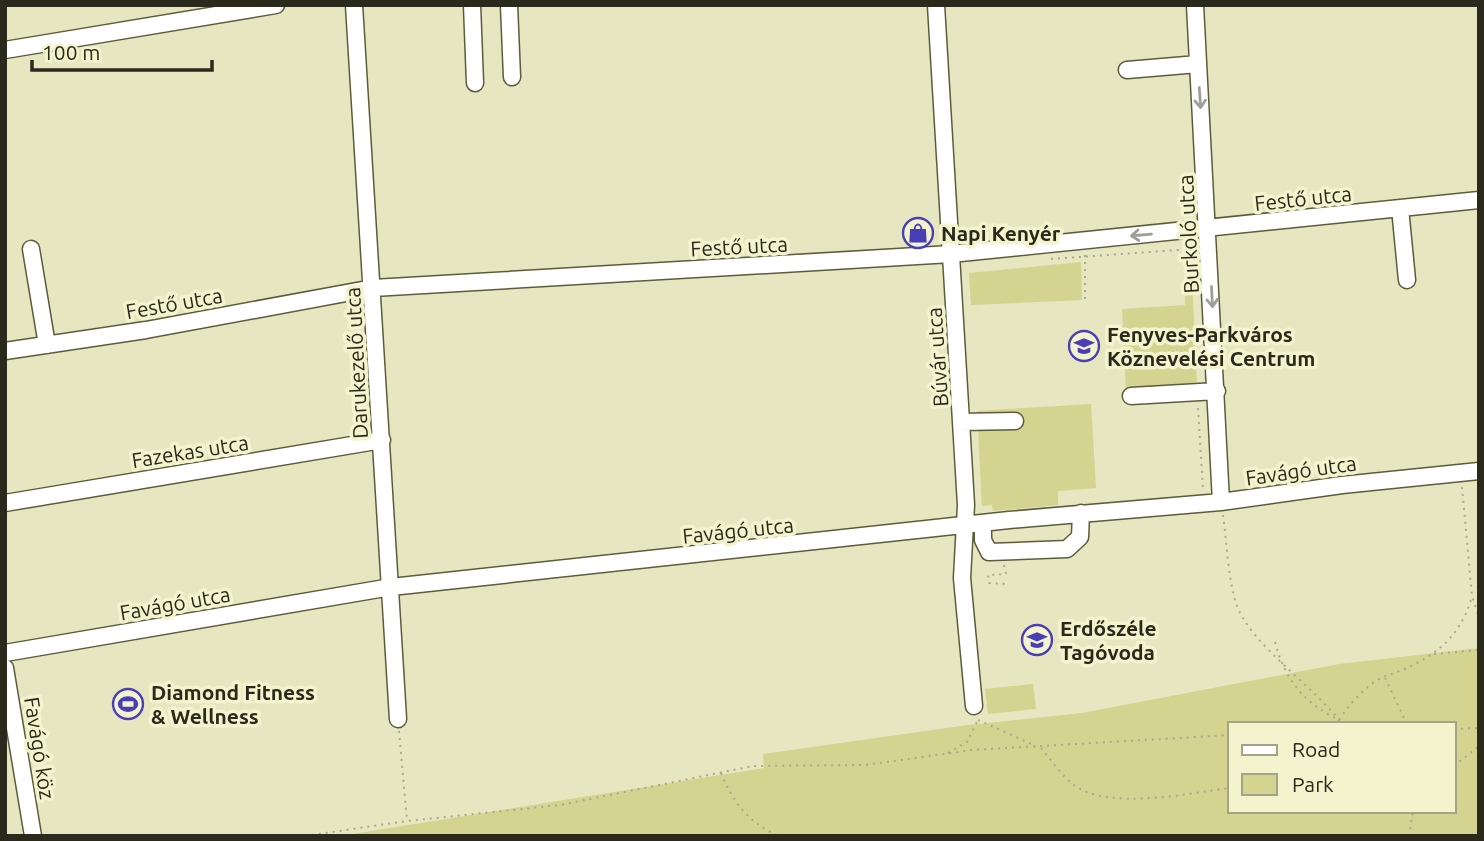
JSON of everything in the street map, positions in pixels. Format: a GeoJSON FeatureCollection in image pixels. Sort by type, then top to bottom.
{"type":"FeatureCollection","features":[{"type":"Feature","properties":{"kind":"street"},"geometry":{"type":"LineString","coordinates":[[5,50],[276,5]]}},
{"type":"Feature","properties":{"kind":"street","name":"Darukezelő utca"},"geometry":{"type":"LineString","coordinates":[[354,5],[398,719]]}},
{"type":"Feature","properties":{"kind":"street"},"geometry":{"type":"LineString","coordinates":[[472,5],[475,83]]}},
{"type":"Feature","properties":{"kind":"street"},"geometry":{"type":"LineString","coordinates":[[509,5],[512,77]]}},
{"type":"Feature","properties":{"kind":"street","name":"Búvár utca"},"geometry":{"type":"LineString","coordinates":[[936,5],[962,422],[965,526],[962,578],[976,713]]}},
{"type":"Feature","properties":{"kind":"street","name":"Burkoló utca"},"geometry":{"type":"LineString","coordinates":[[1195,5],[1210,248],[1210,392],[1221,502]]}},
{"type":"Feature","properties":{"kind":"street"},"geometry":{"type":"LineString","coordinates":[[1126,70],[1198,64]]}},
{"type":"Feature","properties":{"kind":"street","name":"Festő utca"},"geometry":{"type":"LineString","coordinates":[[5,351],[373,288],[951,254],[1479,200]]}},
{"type":"Feature","properties":{"kind":"street"},"geometry":{"type":"LineString","coordinates":[[1400,208],[1407,280]]}},
{"type":"Feature","properties":{"kind":"street"},"geometry":{"type":"LineString","coordinates":[[32,249],[47,345]]}},
{"type":"Feature","properties":{"kind":"street"},"geometry":{"type":"LineString","coordinates":[[1131,396],[1210,392]]}},
{"type":"Feature","properties":{"kind":"street"},"geometry":{"type":"LineString","coordinates":[[962,422],[1015,421]]}},
{"type":"Feature","properties":{"kind":"street","name":"Fazekas utca"},"geometry":{"type":"LineString","coordinates":[[5,503],[382,440]]}},
{"type":"Feature","properties":{"kind":"street","name":"Favágó utca"},"geometry":{"type":"LineString","coordinates":[[5,653],[391,587],[1081,513],[1221,502],[1479,471]]}},
{"type":"Feature","properties":{"kind":"street"},"geometry":{"type":"LineString","coordinates":[[984,523],[983,540],[989,552],[1004,554],[1067,549],[1080,537],[1081,513]]}},
{"type":"Feature","properties":{"kind":"street","name":"Favágó köz"},"geometry":{"type":"LineString","coordinates":[[5,668],[33,836]]}},
{"type":"Feature","properties":{"kind":"path"},"geometry":{"type":"LineString","coordinates":[[1045,259],[1210,248]]}},
{"type":"Feature","properties":{"kind":"path"},"geometry":{"type":"LineString","coordinates":[[1085,262],[1085,300]]}},
{"type":"Feature","properties":{"kind":"path"},"geometry":{"type":"LineString","coordinates":[[1203,495],[1198,401],[1210,392]]}},
{"type":"Feature","properties":{"kind":"path"},"geometry":{"type":"LineString","coordinates":[[1461,472],[1472,596],[1479,617]]}},
{"type":"Feature","properties":{"kind":"path"},"geometry":{"type":"LineString","coordinates":[[1221,502],[1237,606],[1252,631],[1317,693],[1339,720]]}},
{"type":"Feature","properties":{"kind":"path"},"geometry":{"type":"LineString","coordinates":[[1004,554],[1007,583],[989,583],[988,575],[1006,574]]}},
{"type":"Feature","properties":{"kind":"path"},"geometry":{"type":"LineString","coordinates":[[1339,720],[1348,707],[1384,676],[1398,674],[1433,654],[1459,630],[1472,596]]}},
{"type":"Feature","properties":{"kind":"path"},"geometry":{"type":"LineString","coordinates":[[1275,642],[1279,657],[1299,695],[1319,710],[1339,720]]}},
{"type":"Feature","properties":{"kind":"path"},"geometry":{"type":"LineString","coordinates":[[1433,654],[1479,650]]}},
{"type":"Feature","properties":{"kind":"path"},"geometry":{"type":"LineString","coordinates":[[1384,676],[1406,722]]}},
{"type":"Feature","properties":{"kind":"path"},"geometry":{"type":"LineString","coordinates":[[947,753],[967,742],[976,713],[1039,747],[1074,785],[1101,797],[1133,798],[1228,788]]}},
{"type":"Feature","properties":{"kind":"path"},"geometry":{"type":"LineString","coordinates":[[398,719],[407,821]]}},
{"type":"Feature","properties":{"kind":"path"},"geometry":{"type":"LineString","coordinates":[[1456,729],[1479,729]]}},
{"type":"Feature","properties":{"kind":"path"},"geometry":{"type":"LineString","coordinates":[[305,836],[407,821],[560,805],[753,766],[865,765],[947,753],[1228,735]]}},
{"type":"Feature","properties":{"kind":"path"},"geometry":{"type":"LineString","coordinates":[[1456,764],[1479,746]]}},
{"type":"Feature","properties":{"kind":"path"},"geometry":{"type":"LineString","coordinates":[[721,773],[744,815],[779,836]]}},
{"type":"Feature","properties":{"kind":"path"},"geometry":{"type":"LineString","coordinates":[[1408,813],[1410,818]]}},
{"type":"Feature","properties":{"kind":"path"},"geometry":{"type":"LineString","coordinates":[[1409,836],[1412,813]]}},
{"type":"Feature","properties":{"kind":"green space"},"geometry":{"type":"Polygon","coordinates":[[[1191,256],[1197,387],[1126,390],[1122,309],[1185,305],[1184,257],[1191,256]]]}},
{"type":"Feature","properties":{"kind":"green space"},"geometry":{"type":"Polygon","coordinates":[[[1081,262],[1082,300],[971,305],[969,273],[1081,262]]]}},
{"type":"Feature","properties":{"kind":"green space"},"geometry":{"type":"Polygon","coordinates":[[[1091,404],[1096,488],[1058,491],[1058,505],[993,511],[992,505],[982,506],[977,411],[1091,404]]]}},
{"type":"Feature","properties":{"kind":"green space"},"geometry":{"type":"Polygon","coordinates":[[[1479,648],[1479,836],[340,836],[764,768],[763,754],[968,725],[1082,713],[1339,664],[1479,648]]]}},
{"type":"Feature","properties":{"kind":"green space"},"geometry":{"type":"Polygon","coordinates":[[[1033,684],[1036,709],[988,714],[985,689],[1033,684]]]}},
{"type":"Feature","properties":{"kind":"place","name":"Napi Kenyér"},"geometry":{"type":"Point","coordinates":[918,233]}},
{"type":"Feature","properties":{"kind":"place","name":"Fenyves-Parkváros Köznevelési Centrum"},"geometry":{"type":"Point","coordinates":[1084,346]}},
{"type":"Feature","properties":{"kind":"place","name":"Erdőszéle Tagóvoda"},"geometry":{"type":"Point","coordinates":[1037,640]}},
{"type":"Feature","properties":{"kind":"place","name":"Diamond Fitness & Wellness"},"geometry":{"type":"Point","coordinates":[128,704]}}]}
